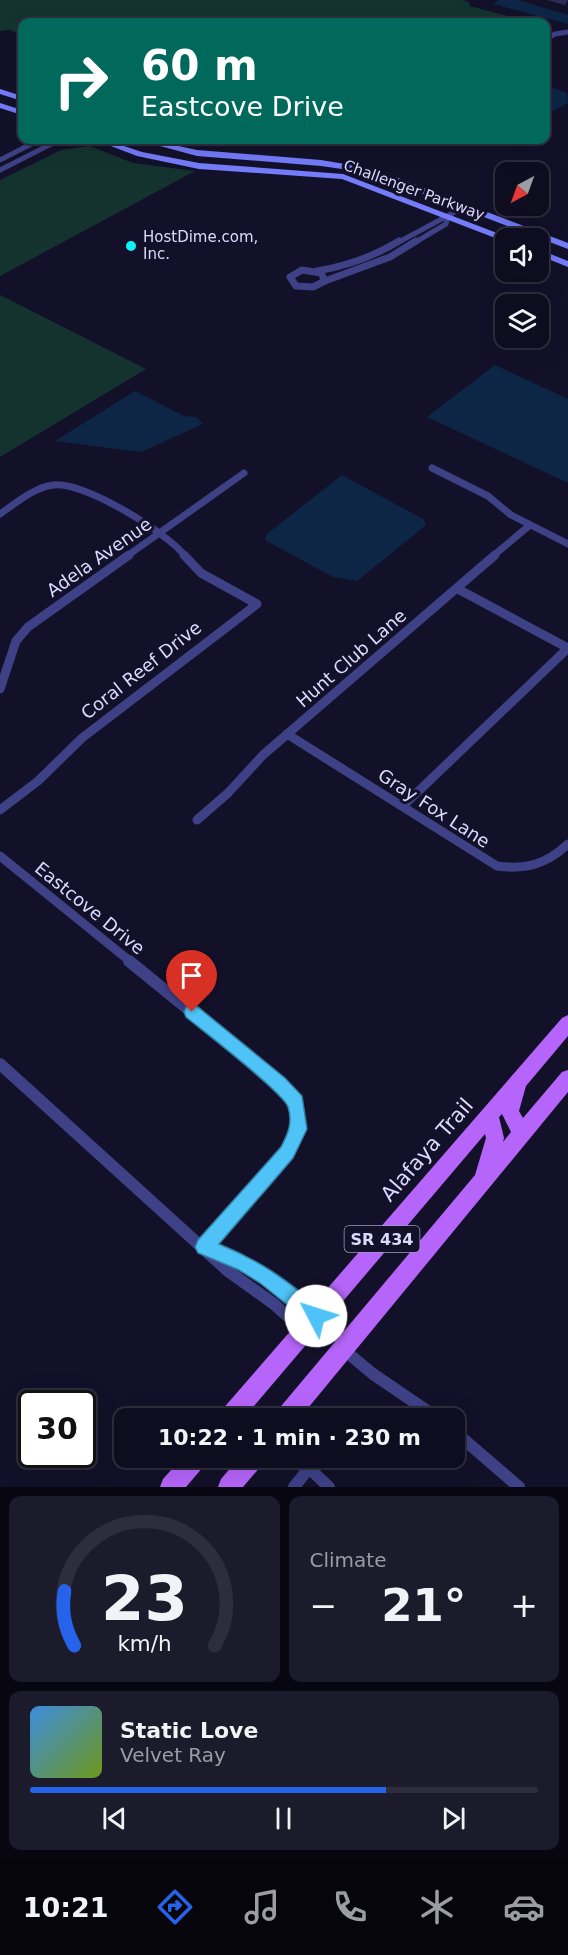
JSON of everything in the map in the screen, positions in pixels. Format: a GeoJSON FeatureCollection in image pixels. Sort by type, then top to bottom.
{"type":"FeatureCollection","features":[{"type":"Feature","properties":{"kind":"main road"},"geometry":{"type":"LineString","coordinates":[[0,91],[18,98]]}},
{"type":"Feature","properties":{"kind":"main road"},"geometry":{"type":"LineString","coordinates":[[0,105],[18,112]]}},
{"type":"Feature","properties":{"kind":"main road","name":"Challenger Parkway"},"geometry":{"type":"LineString","coordinates":[[111,144],[140,154],[199,165],[343,177],[495,235]]}},
{"type":"Feature","properties":{"kind":"main road","name":"Challenger Parkway"},"geometry":{"type":"LineString","coordinates":[[159,144],[197,153],[321,163],[357,169],[395,180],[568,246]]}},
{"type":"Feature","properties":{"kind":"main road"},"geometry":{"type":"LineString","coordinates":[[549,256],[568,264]]}},
{"type":"Feature","properties":{"kind":"main road","name":"Alafaya Trail"},"geometry":{"type":"LineString","coordinates":[[238,1408],[568,1023]]}},
{"type":"Feature","properties":{"kind":"main road","name":"SR 434"},"geometry":{"type":"LineString","coordinates":[[294,1408],[568,1078]]}},
{"type":"Feature","properties":{"kind":"main road"},"geometry":{"type":"LineString","coordinates":[[518,1081],[510,1112],[522,1133]]}},
{"type":"Feature","properties":{"kind":"main road"},"geometry":{"type":"LineString","coordinates":[[481,1182],[495,1138],[489,1115]]}},
{"type":"Feature","properties":{"kind":"main road"},"geometry":{"type":"LineString","coordinates":[[171,1487],[187,1468]]}},
{"type":"Feature","properties":{"kind":"main road"},"geometry":{"type":"LineString","coordinates":[[229,1487],[245,1468]]}},
{"type":"Feature","properties":{"kind":"street"},"geometry":{"type":"LineString","coordinates":[[550,38],[566,32]]}},
{"type":"Feature","properties":{"kind":"street"},"geometry":{"type":"LineString","coordinates":[[0,160],[31,144]]}},
{"type":"Feature","properties":{"kind":"street"},"geometry":{"type":"LineString","coordinates":[[0,170],[51,144]]}},
{"type":"Feature","properties":{"kind":"street"},"geometry":{"type":"LineString","coordinates":[[448,217],[446,224],[401,252],[371,266],[308,288],[296,285],[290,280],[291,275],[296,272],[335,268],[366,258],[393,246],[435,220],[448,217],[464,207]]}},
{"type":"Feature","properties":{"kind":"street"},"geometry":{"type":"LineString","coordinates":[[317,271],[324,275],[325,281]]}},
{"type":"Feature","properties":{"kind":"street"},"geometry":{"type":"LineString","coordinates":[[432,468],[488,496],[505,512],[568,544]]}},
{"type":"Feature","properties":{"kind":"street","name":"Adela Avenue"},"geometry":{"type":"LineString","coordinates":[[0,689],[3,672],[16,640],[28,627],[244,473]]}},
{"type":"Feature","properties":{"kind":"street"},"geometry":{"type":"LineString","coordinates":[[0,514],[42,488],[61,484],[79,487],[159,533]]}},
{"type":"Feature","properties":{"kind":"street","name":"Hunt Club Lane"},"geometry":{"type":"LineString","coordinates":[[197,820],[287,734],[530,525]]}},
{"type":"Feature","properties":{"kind":"street","name":"Coral Reef Drive"},"geometry":{"type":"LineString","coordinates":[[0,810],[38,781],[82,738],[257,604],[200,572],[187,561],[176,544],[159,533]]}},
{"type":"Feature","properties":{"kind":"street"},"geometry":{"type":"LineString","coordinates":[[403,806],[568,648],[458,589]]}},
{"type":"Feature","properties":{"kind":"street","name":"Gray Fox Lane"},"geometry":{"type":"LineString","coordinates":[[287,734],[497,866],[513,869],[541,865],[568,844]]}},
{"type":"Feature","properties":{"kind":"street","name":"Eastcove Drive"},"geometry":{"type":"LineString","coordinates":[[0,856],[279,1083],[296,1102],[299,1129],[287,1152],[204,1247]]}},
{"type":"Feature","properties":{"kind":"street"},"geometry":{"type":"LineString","coordinates":[[0,1064],[228,1271],[274,1304],[310,1324]]}},
{"type":"Feature","properties":{"kind":"street"},"geometry":{"type":"LineString","coordinates":[[204,1247],[246,1264],[267,1276],[310,1324]]}},
{"type":"Feature","properties":{"kind":"street"},"geometry":{"type":"LineString","coordinates":[[343,1349],[373,1374],[423,1408]]}},
{"type":"Feature","properties":{"kind":"street"},"geometry":{"type":"LineString","coordinates":[[465,1440],[519,1487]]}},
{"type":"Feature","properties":{"kind":"street"},"geometry":{"type":"LineString","coordinates":[[294,1487],[309,1468],[329,1487]]}},
{"type":"Feature","properties":{"kind":"green space"},"geometry":{"type":"Polygon","coordinates":[[[0,0],[462,0],[469,2],[470,6],[514,18],[18,18],[18,33],[10,30],[0,31],[0,0]]]}},
{"type":"Feature","properties":{"kind":"green space"},"geometry":{"type":"Polygon","coordinates":[[[90,146],[133,163],[195,171],[0,276],[0,180],[61,150],[90,146]]]}},
{"type":"Feature","properties":{"kind":"green space"},"geometry":{"type":"Polygon","coordinates":[[[0,295],[146,369],[0,457],[0,295]]]}},
{"type":"Feature","properties":{"kind":"water"},"geometry":{"type":"Polygon","coordinates":[[[499,0],[518,0],[568,15],[568,24],[550,18],[493,4],[499,0]]]}},
{"type":"Feature","properties":{"kind":"water"},"geometry":{"type":"Polygon","coordinates":[[[550,87],[567,93],[568,103],[550,113],[550,87]]]}},
{"type":"Feature","properties":{"kind":"water"},"geometry":{"type":"Polygon","coordinates":[[[495,365],[568,399],[568,483],[427,417],[495,365]]]}},
{"type":"Feature","properties":{"kind":"water"},"geometry":{"type":"Polygon","coordinates":[[[135,391],[184,416],[196,417],[203,424],[141,452],[55,441],[135,391]]]}},
{"type":"Feature","properties":{"kind":"water"},"geometry":{"type":"Polygon","coordinates":[[[342,475],[423,519],[426,525],[357,581],[333,577],[265,540],[267,534],[342,475]]]}},
{"type":"Feature","properties":{"kind":"place","name":"HostDime.com, Inc."},"geometry":{"type":"Point","coordinates":[131,246]}},
{"type":"Feature","properties":{"kind":"route"},"geometry":{"type":"LineString","coordinates":[[192,1012],[279,1083],[296,1102],[299,1129],[287,1152],[204,1247],[246,1264],[267,1276],[316,1316]]}}]}
